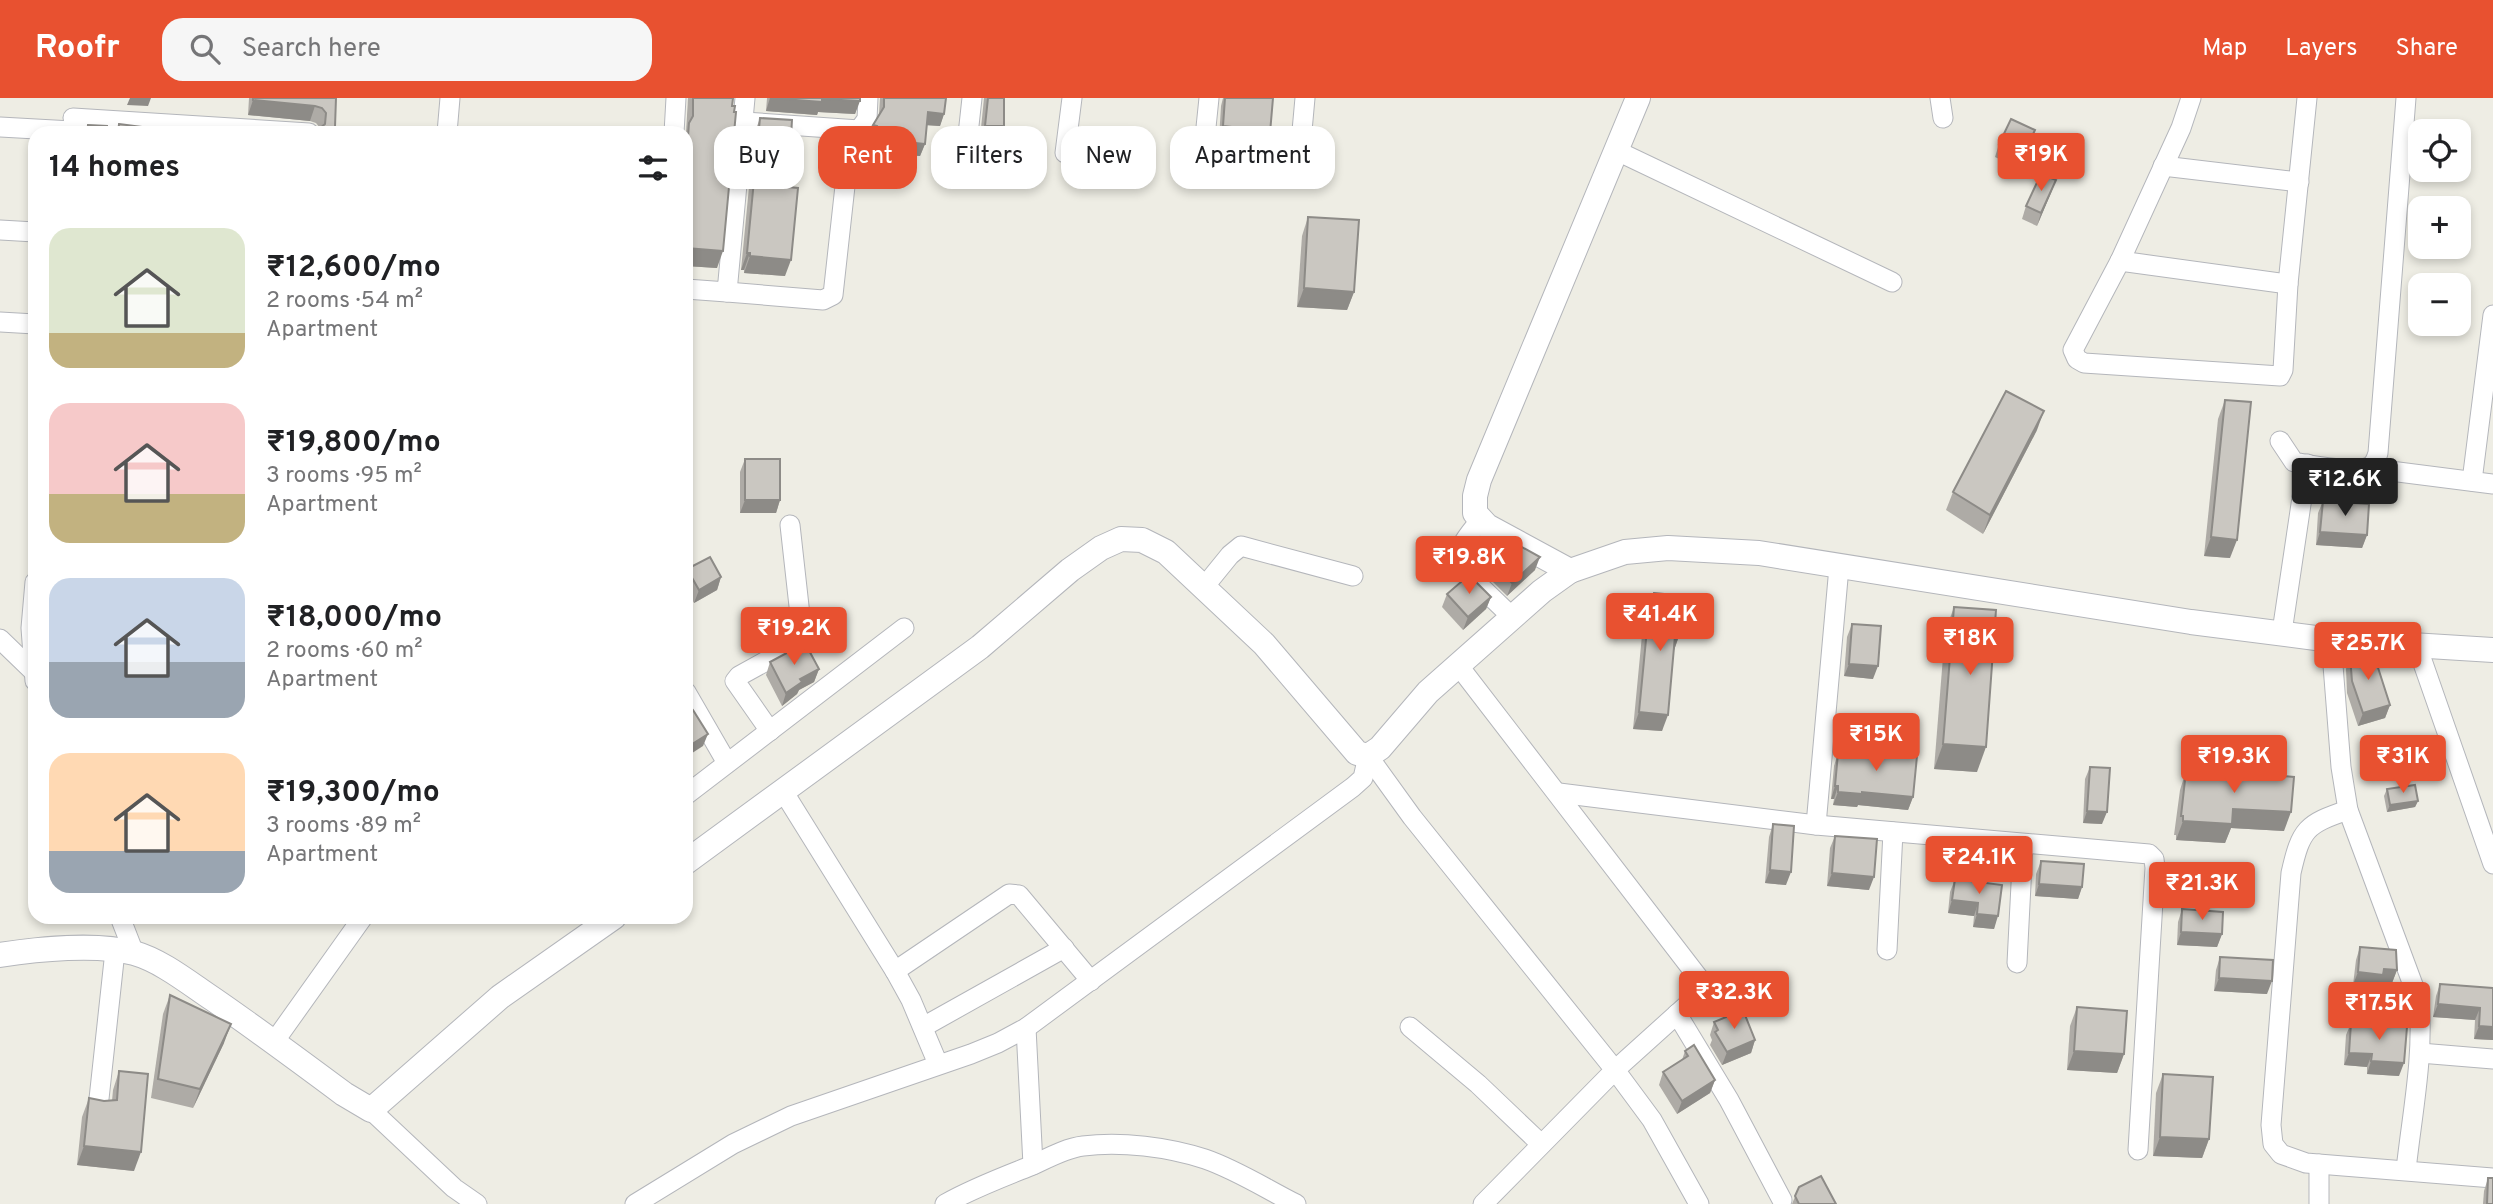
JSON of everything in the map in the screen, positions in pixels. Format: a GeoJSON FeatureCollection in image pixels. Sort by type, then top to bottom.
{"type":"FeatureCollection","features":[{"type":"Feature","properties":{"kind":"street"},"geometry":{"type":"LineString","coordinates":[[448,126],[450,98]]}},
{"type":"Feature","properties":{"kind":"street"},"geometry":{"type":"LineString","coordinates":[[674,126],[676,98]]}},
{"type":"Feature","properties":{"kind":"street"},"geometry":{"type":"LineString","coordinates":[[727,292],[745,98]]}},
{"type":"Feature","properties":{"kind":"street"},"geometry":{"type":"LineString","coordinates":[[744,122],[859,130],[867,119],[868,98]]}},
{"type":"Feature","properties":{"kind":"street"},"geometry":{"type":"LineString","coordinates":[[969,126],[972,98]]}},
{"type":"Feature","properties":{"kind":"street"},"geometry":{"type":"LineString","coordinates":[[1068,126],[1072,98]]}},
{"type":"Feature","properties":{"kind":"street"},"geometry":{"type":"LineString","coordinates":[[1206,126],[1209,98]]}},
{"type":"Feature","properties":{"kind":"street"},"geometry":{"type":"LineString","coordinates":[[1302,126],[1305,98]]}},
{"type":"Feature","properties":{"kind":"street"},"geometry":{"type":"LineString","coordinates":[[1570,570],[1487,526],[1475,513],[1475,496],[1479,480],[1638,98]]}},
{"type":"Feature","properties":{"kind":"street"},"geometry":{"type":"LineString","coordinates":[[1940,98],[1943,118]]}},
{"type":"Feature","properties":{"kind":"street"},"geometry":{"type":"LineString","coordinates":[[2191,98],[2181,128],[2120,261],[2073,350],[2077,359],[2084,363],[2280,376],[2283,370],[2288,284],[2307,98]]}},
{"type":"Feature","properties":{"kind":"street"},"geometry":{"type":"LineString","coordinates":[[2367,468],[2375,463],[2378,453],[2406,98]]}},
{"type":"Feature","properties":{"kind":"street"},"geometry":{"type":"LineString","coordinates":[[0,127],[72,120],[181,126]]}},
{"type":"Feature","properties":{"kind":"street"},"geometry":{"type":"LineString","coordinates":[[1615,150],[1892,282]]}},
{"type":"Feature","properties":{"kind":"street"},"geometry":{"type":"LineString","coordinates":[[2163,166],[2299,182]]}},
{"type":"Feature","properties":{"kind":"street"},"geometry":{"type":"LineString","coordinates":[[693,290],[823,300],[833,295],[845,189]]}},
{"type":"Feature","properties":{"kind":"street"},"geometry":{"type":"LineString","coordinates":[[0,230],[28,232]]}},
{"type":"Feature","properties":{"kind":"street"},"geometry":{"type":"LineString","coordinates":[[2120,261],[2288,284]]}},
{"type":"Feature","properties":{"kind":"street"},"geometry":{"type":"LineString","coordinates":[[2472,481],[2493,315]]}},
{"type":"Feature","properties":{"kind":"street"},"geometry":{"type":"LineString","coordinates":[[0,322],[28,324]]}},
{"type":"Feature","properties":{"kind":"street"},"geometry":{"type":"LineString","coordinates":[[2280,442],[2294,462],[2493,484]]}},
{"type":"Feature","properties":{"kind":"street"},"geometry":{"type":"LineString","coordinates":[[2282,632],[2306,464]]}},
{"type":"Feature","properties":{"kind":"street"},"geometry":{"type":"LineString","coordinates":[[1481,519],[1461,546],[1458,560],[1460,567],[1512,617]]}},
{"type":"Feature","properties":{"kind":"street"},"geometry":{"type":"LineString","coordinates":[[769,731],[735,681],[738,676],[800,640],[802,632],[790,524]]}},
{"type":"Feature","properties":{"kind":"street"},"geometry":{"type":"LineString","coordinates":[[693,857],[980,647],[1070,570],[1101,548],[1121,539],[1142,540],[1166,552],[1264,644],[1357,753],[1368,756],[1412,817],[1615,1070],[1651,1120],[1699,1204]]}},
{"type":"Feature","properties":{"kind":"street"},"geometry":{"type":"LineString","coordinates":[[1204,587],[1230,555],[1241,547],[1353,576]]}},
{"type":"Feature","properties":{"kind":"street"},"geometry":{"type":"LineString","coordinates":[[635,1204],[760,1129],[813,1107],[998,1043],[1026,1028],[1353,788],[1363,778],[1368,756],[1380,748],[1428,692],[1542,591],[1570,570],[1625,552],[1668,548],[1759,553],[2178,620],[2331,640],[2493,650]]}},
{"type":"Feature","properties":{"kind":"street"},"geometry":{"type":"LineString","coordinates":[[1816,825],[1839,567]]}},
{"type":"Feature","properties":{"kind":"street"},"geometry":{"type":"LineString","coordinates":[[693,790],[904,628]]}},
{"type":"Feature","properties":{"kind":"street"},"geometry":{"type":"LineString","coordinates":[[0,639],[28,669]]}},
{"type":"Feature","properties":{"kind":"street"},"geometry":{"type":"LineString","coordinates":[[2331,640],[2341,767],[2348,810],[2419,1002],[2420,1053],[2406,1170]]}},
{"type":"Feature","properties":{"kind":"street"},"geometry":{"type":"LineString","coordinates":[[2417,646],[2493,864]]}},
{"type":"Feature","properties":{"kind":"street"},"geometry":{"type":"LineString","coordinates":[[1458,665],[1701,981],[1696,997],[1615,1070],[1483,1204]]}},
{"type":"Feature","properties":{"kind":"street"},"geometry":{"type":"LineString","coordinates":[[693,704],[727,763]]}},
{"type":"Feature","properties":{"kind":"street"},"geometry":{"type":"LineString","coordinates":[[783,791],[895,971],[938,1064]]}},
{"type":"Feature","properties":{"kind":"street"},"geometry":{"type":"LineString","coordinates":[[1559,793],[1816,825],[2149,854],[2154,859],[2138,1150]]}},
{"type":"Feature","properties":{"kind":"street"},"geometry":{"type":"LineString","coordinates":[[2348,810],[2321,819],[2306,829],[2296,849],[2286,911],[2270,1125],[2273,1144],[2281,1154],[2293,1160],[2493,1178]]}},
{"type":"Feature","properties":{"kind":"street"},"geometry":{"type":"LineString","coordinates":[[1887,950],[1894,832]]}},
{"type":"Feature","properties":{"kind":"street"},"geometry":{"type":"LineString","coordinates":[[2017,963],[2023,845]]}},
{"type":"Feature","properties":{"kind":"street"},"geometry":{"type":"LineString","coordinates":[[895,971],[1009,894],[1020,895],[1091,981]]}},
{"type":"Feature","properties":{"kind":"street"},"geometry":{"type":"LineString","coordinates":[[98,1108],[124,952],[121,924]]}},
{"type":"Feature","properties":{"kind":"street"},"geometry":{"type":"LineString","coordinates":[[274,1042],[358,924]]}},
{"type":"Feature","properties":{"kind":"street"},"geometry":{"type":"LineString","coordinates":[[371,1110],[500,998],[604,924]]}},
{"type":"Feature","properties":{"kind":"street"},"geometry":{"type":"LineString","coordinates":[[0,956],[37,950],[88,948],[124,952],[161,965],[192,984],[344,1094],[371,1110],[454,1188],[477,1204]]}},
{"type":"Feature","properties":{"kind":"street"},"geometry":{"type":"LineString","coordinates":[[923,1027],[1064,948]]}},
{"type":"Feature","properties":{"kind":"street"},"geometry":{"type":"LineString","coordinates":[[1677,1014],[1729,1100],[1782,1200]]}},
{"type":"Feature","properties":{"kind":"street"},"geometry":{"type":"LineString","coordinates":[[1410,1027],[1478,1084],[1541,1144]]}},
{"type":"Feature","properties":{"kind":"street"},"geometry":{"type":"LineString","coordinates":[[1026,1028],[1033,1165]]}},
{"type":"Feature","properties":{"kind":"street"},"geometry":{"type":"LineString","coordinates":[[2420,1053],[2493,1059]]}},
{"type":"Feature","properties":{"kind":"street"},"geometry":{"type":"LineString","coordinates":[[945,1204],[1081,1146],[1111,1144],[1174,1151],[1223,1166],[1296,1204]]}},
{"type":"Feature","properties":{"kind":"street"},"geometry":{"type":"LineString","coordinates":[[2319,1164],[2319,1204]]}},
{"type":"Feature","properties":{"kind":"building"},"geometry":{"type":"Polygon","coordinates":[[[336,98],[335,126],[323,126],[326,113],[322,108],[253,100],[336,98]]]}},
{"type":"Feature","properties":{"kind":"building"},"geometry":{"type":"Polygon","coordinates":[[[693,98],[733,98],[732,106],[735,106],[736,112],[735,126],[714,126],[714,189],[729,189],[723,251],[693,249],[693,126],[689,126],[693,116],[693,98]]]}},
{"type":"Feature","properties":{"kind":"building"},"geometry":{"type":"Polygon","coordinates":[[[770,98],[860,98],[860,101],[822,99],[822,102],[770,98]]]}},
{"type":"Feature","properties":{"kind":"building"},"geometry":{"type":"Polygon","coordinates":[[[884,98],[946,98],[944,114],[928,112],[925,144],[917,143],[917,126],[873,125],[884,107],[884,98]]]}},
{"type":"Feature","properties":{"kind":"building"},"geometry":{"type":"Polygon","coordinates":[[[988,98],[1004,98],[1004,126],[985,126],[988,98]]]}},
{"type":"Feature","properties":{"kind":"building"},"geometry":{"type":"Polygon","coordinates":[[[1225,98],[1273,98],[1271,126],[1223,126],[1225,98]]]}},
{"type":"Feature","properties":{"kind":"building"},"geometry":{"type":"Polygon","coordinates":[[[760,118],[792,120],[792,126],[759,126],[760,118]]]}},
{"type":"Feature","properties":{"kind":"building"},"geometry":{"type":"Polygon","coordinates":[[[2011,119],[2035,130],[2023,155],[1999,144],[2011,119]]]}},
{"type":"Feature","properties":{"kind":"building"},"geometry":{"type":"Polygon","coordinates":[[[2041,174],[2056,180],[2041,213],[2026,206],[2041,174]]]}},
{"type":"Feature","properties":{"kind":"building"},"geometry":{"type":"Polygon","coordinates":[[[753,189],[798,189],[791,260],[750,256],[750,253],[747,253],[753,189]]]}},
{"type":"Feature","properties":{"kind":"building"},"geometry":{"type":"Polygon","coordinates":[[[1308,217],[1359,220],[1354,292],[1304,288],[1308,217]]]}},
{"type":"Feature","properties":{"kind":"building"},"geometry":{"type":"Polygon","coordinates":[[[2006,391],[2044,411],[1990,515],[1953,492],[2006,391]]]}},
{"type":"Feature","properties":{"kind":"building"},"geometry":{"type":"Polygon","coordinates":[[[2225,400],[2251,402],[2237,540],[2211,537],[2225,400]]]}},
{"type":"Feature","properties":{"kind":"building"},"geometry":{"type":"Polygon","coordinates":[[[745,459],[780,459],[780,500],[745,500],[745,459]]]}},
{"type":"Feature","properties":{"kind":"building"},"geometry":{"type":"Polygon","coordinates":[[[2323,501],[2369,504],[2367,535],[2320,532],[2323,501]]]}},
{"type":"Feature","properties":{"kind":"building"},"geometry":{"type":"Polygon","coordinates":[[[1509,540],[1540,557],[1512,583],[1488,560],[1509,540]]]}},
{"type":"Feature","properties":{"kind":"building"},"geometry":{"type":"Polygon","coordinates":[[[710,557],[721,577],[699,590],[693,580],[693,566],[710,557]]]}},
{"type":"Feature","properties":{"kind":"building"},"geometry":{"type":"Polygon","coordinates":[[[1469,575],[1491,597],[1468,617],[1447,594],[1469,575]]]}},
{"type":"Feature","properties":{"kind":"building"},"geometry":{"type":"Polygon","coordinates":[[[1654,593],[1684,596],[1679,636],[1675,636],[1668,715],[1639,712],[1648,619],[1652,619],[1654,593]]]}},
{"type":"Feature","properties":{"kind":"building"},"geometry":{"type":"Polygon","coordinates":[[[1954,607],[1996,610],[1986,747],[1943,744],[1954,607]]]}},
{"type":"Feature","properties":{"kind":"building"},"geometry":{"type":"Polygon","coordinates":[[[1852,624],[1881,626],[1878,666],[1849,664],[1852,624]]]}},
{"type":"Feature","properties":{"kind":"building"},"geometry":{"type":"Polygon","coordinates":[[[805,643],[819,669],[800,679],[802,682],[786,693],[770,662],[805,643]]]}},
{"type":"Feature","properties":{"kind":"building"},"geometry":{"type":"Polygon","coordinates":[[[2372,649],[2390,705],[2363,713],[2352,681],[2350,656],[2372,649]]]}},
{"type":"Feature","properties":{"kind":"building"},"geometry":{"type":"Polygon","coordinates":[[[693,710],[708,734],[693,743],[693,710]]]}},
{"type":"Feature","properties":{"kind":"building"},"geometry":{"type":"Polygon","coordinates":[[[1841,749],[1917,756],[1913,797],[1838,792],[1838,786],[1835,786],[1838,753],[1841,753],[1841,749]]]}},
{"type":"Feature","properties":{"kind":"building"},"geometry":{"type":"Polygon","coordinates":[[[2090,767],[2110,768],[2107,812],[2087,811],[2090,767]]]}},
{"type":"Feature","properties":{"kind":"building"},"geometry":{"type":"Polygon","coordinates":[[[2238,768],[2272,771],[2272,775],[2294,777],[2291,812],[2233,809],[2232,824],[2183,821],[2181,816],[2186,771],[2238,775],[2238,768]]]}},
{"type":"Feature","properties":{"kind":"building"},"geometry":{"type":"Polygon","coordinates":[[[2415,785],[2418,801],[2390,805],[2387,789],[2415,785]]]}},
{"type":"Feature","properties":{"kind":"building"},"geometry":{"type":"Polygon","coordinates":[[[1773,824],[1794,826],[1791,872],[1770,870],[1773,824]]]}},
{"type":"Feature","properties":{"kind":"building"},"geometry":{"type":"Polygon","coordinates":[[[1835,836],[1877,839],[1874,877],[1832,873],[1835,836]]]}},
{"type":"Feature","properties":{"kind":"building"},"geometry":{"type":"Polygon","coordinates":[[[2041,861],[2084,864],[2082,887],[2039,884],[2041,861]]]}},
{"type":"Feature","properties":{"kind":"building"},"geometry":{"type":"Polygon","coordinates":[[[1955,879],[2002,885],[1998,916],[1977,914],[1978,903],[1952,900],[1955,879]]]}},
{"type":"Feature","properties":{"kind":"building"},"geometry":{"type":"Polygon","coordinates":[[[2182,909],[2223,912],[2222,934],[2181,932],[2182,909]]]}},
{"type":"Feature","properties":{"kind":"building"},"geometry":{"type":"Polygon","coordinates":[[[2360,947],[2396,950],[2397,970],[2384,969],[2383,975],[2358,972],[2360,947]]]}},
{"type":"Feature","properties":{"kind":"building"},"geometry":{"type":"Polygon","coordinates":[[[2220,957],[2273,960],[2272,981],[2219,978],[2220,957]]]}},
{"type":"Feature","properties":{"kind":"building"},"geometry":{"type":"Polygon","coordinates":[[[2440,984],[2493,988],[2493,1027],[2479,1026],[2480,1008],[2438,1004],[2440,984]]]}},
{"type":"Feature","properties":{"kind":"building"},"geometry":{"type":"Polygon","coordinates":[[[170,995],[231,1024],[200,1089],[158,1079],[170,995]]]}},
{"type":"Feature","properties":{"kind":"building"},"geometry":{"type":"Polygon","coordinates":[[[2077,1007],[2127,1011],[2124,1054],[2074,1051],[2077,1007]]]}},
{"type":"Feature","properties":{"kind":"building"},"geometry":{"type":"Polygon","coordinates":[[[1743,1010],[1755,1040],[1727,1052],[1715,1032],[1718,1030],[1714,1022],[1743,1010]]]}},
{"type":"Feature","properties":{"kind":"building"},"geometry":{"type":"Polygon","coordinates":[[[2351,1023],[2407,1027],[2404,1063],[2371,1061],[2372,1054],[2349,1053],[2351,1023]]]}},
{"type":"Feature","properties":{"kind":"building"},"geometry":{"type":"Polygon","coordinates":[[[1694,1045],[1715,1080],[1682,1101],[1663,1072],[1688,1056],[1685,1051],[1694,1045]]]}},
{"type":"Feature","properties":{"kind":"building"},"geometry":{"type":"Polygon","coordinates":[[[119,1071],[148,1074],[141,1152],[84,1146],[89,1098],[117,1100],[119,1071]]]}},
{"type":"Feature","properties":{"kind":"building"},"geometry":{"type":"Polygon","coordinates":[[[2163,1074],[2213,1077],[2209,1139],[2160,1137],[2163,1074]]]}},
{"type":"Feature","properties":{"kind":"building"},"geometry":{"type":"Polygon","coordinates":[[[1821,1176],[1836,1204],[1799,1204],[1795,1196],[1799,1187],[1821,1176]]]}},
{"type":"Feature","properties":{"kind":"building"},"geometry":{"type":"Polygon","coordinates":[[[2488,1178],[2493,1178],[2493,1204],[2487,1204],[2488,1178]]]}}]}
